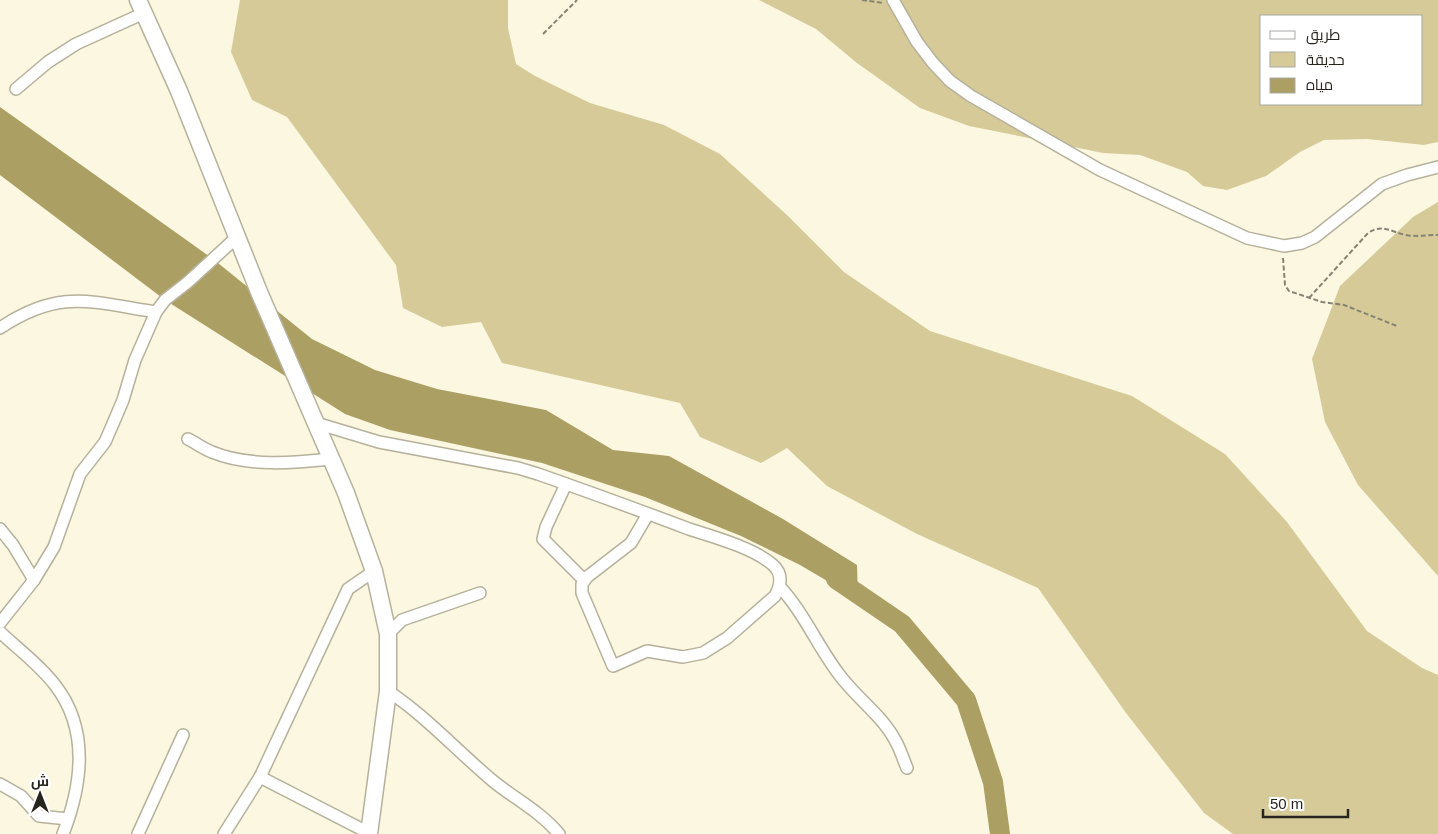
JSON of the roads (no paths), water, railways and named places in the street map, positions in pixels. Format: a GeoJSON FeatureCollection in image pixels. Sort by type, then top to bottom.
{"type":"FeatureCollection","features":[{"type":"Feature","properties":{"kind":"street"},"geometry":{"type":"LineString","coordinates":[[894,2],[917,42],[933,63],[950,81],[971,96],[1100,170],[1247,238],[1284,246],[1302,243],[1315,237],[1382,184],[1438,167]]}},
{"type":"Feature","properties":{"kind":"street"},"geometry":{"type":"LineString","coordinates":[[16,89],[48,62],[141,7],[179,91],[259,292],[308,403],[374,571],[388,634],[388,690],[369,833],[260,777]]}},
{"type":"Feature","properties":{"kind":"street"},"geometry":{"type":"LineString","coordinates":[[0,623],[34,580],[54,547],[80,474],[105,442],[123,400],[135,360],[156,312],[165,300],[188,282],[237,237]]}},
{"type":"Feature","properties":{"kind":"street"},"geometry":{"type":"LineString","coordinates":[[0,328],[21,315],[51,303],[76,300],[156,312]]}},
{"type":"Feature","properties":{"kind":"street"},"geometry":{"type":"LineString","coordinates":[[316,423],[379,442],[518,468],[648,514],[758,556],[773,565],[780,574],[780,587],[775,596],[727,638],[703,653],[683,657],[647,651],[613,666],[582,593],[584,580],[615,553],[631,543],[648,514]]}},
{"type":"Feature","properties":{"kind":"street"},"geometry":{"type":"LineString","coordinates":[[188,439],[212,452],[232,458],[268,462],[300,462],[331,459]]}},
{"type":"Feature","properties":{"kind":"street"},"geometry":{"type":"LineString","coordinates":[[566,484],[546,527],[543,539],[584,580]]}},
{"type":"Feature","properties":{"kind":"street"},"geometry":{"type":"LineString","coordinates":[[0,529],[13,545],[34,580]]}},
{"type":"Feature","properties":{"kind":"street"},"geometry":{"type":"LineString","coordinates":[[224,834],[260,777],[348,589],[374,571]]}},
{"type":"Feature","properties":{"kind":"street"},"geometry":{"type":"LineString","coordinates":[[780,587],[796,605],[847,686],[890,731],[907,768]]}},
{"type":"Feature","properties":{"kind":"street"},"geometry":{"type":"LineString","coordinates":[[388,634],[402,620],[480,593]]}},
{"type":"Feature","properties":{"kind":"street"},"geometry":{"type":"LineString","coordinates":[[0,632],[56,685],[74,718],[78,738],[80,776],[63,834]]}},
{"type":"Feature","properties":{"kind":"street"},"geometry":{"type":"LineString","coordinates":[[388,690],[424,717],[471,763],[516,800],[539,814],[559,834]]}},
{"type":"Feature","properties":{"kind":"street"},"geometry":{"type":"LineString","coordinates":[[138,834],[183,735]]}},
{"type":"Feature","properties":{"kind":"street"},"geometry":{"type":"LineString","coordinates":[[0,784],[21,796],[39,816],[68,819]]}},
{"type":"Feature","properties":{"kind":"water"},"geometry":{"type":"Polygon","coordinates":[[[0,107],[213,259],[312,339],[375,370],[437,389],[546,410],[613,450],[669,456],[783,519],[857,565],[858,599],[800,565],[741,536],[645,497],[542,463],[390,430],[345,414],[165,300],[0,175],[0,107]]]}},
{"type":"Feature","properties":{"kind":"waterway"},"geometry":{"type":"LineString","coordinates":[[836,579],[902,624],[966,700],[993,782],[1000,834]]}}]}
